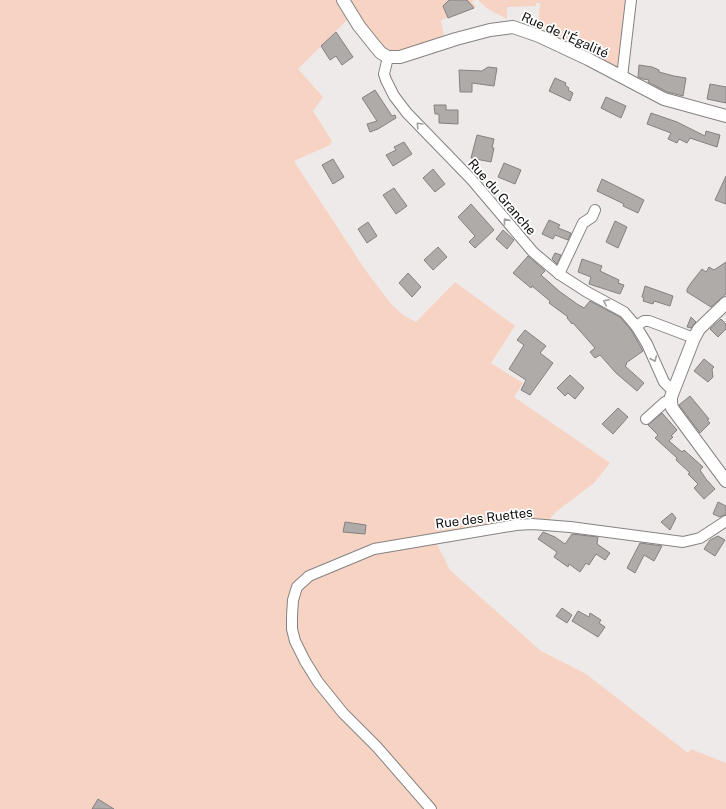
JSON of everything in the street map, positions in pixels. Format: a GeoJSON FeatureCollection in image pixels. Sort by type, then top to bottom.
{"type":"FeatureCollection","features":[{"type":"Feature","properties":{"kind":"street"},"geometry":{"type":"LineString","coordinates":[[343,0],[359,26],[381,53],[388,57]]}},
{"type":"Feature","properties":{"kind":"street"},"geometry":{"type":"LineString","coordinates":[[622,77],[631,0]]}},
{"type":"Feature","properties":{"kind":"street","name":"Rue de l'Égalité"},"geometry":{"type":"LineString","coordinates":[[388,57],[400,57],[456,39],[490,30],[513,27],[539,36],[664,99],[725,114]]}},
{"type":"Feature","properties":{"kind":"street","name":"Rue du Granche"},"geometry":{"type":"LineString","coordinates":[[388,57],[384,74],[390,89],[400,104],[472,180],[532,252],[559,274],[587,292],[621,310],[636,326],[647,344],[664,382],[670,388],[672,395]]}},
{"type":"Feature","properties":{"kind":"street"},"geometry":{"type":"LineString","coordinates":[[559,274],[583,223],[592,217],[595,210]]}},
{"type":"Feature","properties":{"kind":"street"},"geometry":{"type":"LineString","coordinates":[[726,304],[699,329],[694,338],[672,395],[672,408],[726,481]]}},
{"type":"Feature","properties":{"kind":"street"},"geometry":{"type":"LineString","coordinates":[[636,326],[644,321],[649,321],[694,338]]}},
{"type":"Feature","properties":{"kind":"street"},"geometry":{"type":"LineString","coordinates":[[646,419],[672,395]]}},
{"type":"Feature","properties":{"kind":"street","name":"Rue des Ruettes"},"geometry":{"type":"LineString","coordinates":[[432,809],[377,747],[342,713],[318,682],[305,661],[295,641],[292,629],[293,600],[297,587],[309,576],[374,549],[516,525],[532,524],[570,527],[683,542],[700,538],[726,521]]}},
{"type":"Feature","properties":{"kind":"shaded area"},"geometry":{"type":"Polygon","coordinates":[[[0,0],[474,0],[472,2],[476,6],[474,8],[441,20],[445,42],[393,58],[352,15],[298,69],[323,97],[313,111],[332,141],[330,145],[294,161],[366,271],[392,305],[403,315],[416,322],[455,282],[515,326],[491,363],[523,383],[514,397],[610,463],[594,483],[557,511],[545,524],[434,538],[450,570],[541,651],[586,674],[688,753],[691,749],[726,763],[726,809],[0,809],[0,0]]]}},
{"type":"Feature","properties":{"kind":"shaded area"},"geometry":{"type":"Polygon","coordinates":[[[478,0],[631,0],[622,77],[538,31],[540,3],[536,3],[536,6],[507,7],[507,19],[488,9],[478,0]]]}},
{"type":"Feature","properties":{"kind":"building"},"geometry":{"type":"Polygon","coordinates":[[[449,0],[467,0],[474,8],[448,18],[443,6],[449,0]]]}},
{"type":"Feature","properties":{"kind":"building"},"geometry":{"type":"Polygon","coordinates":[[[336,32],[353,57],[342,65],[336,56],[330,60],[321,46],[336,32]]]}},
{"type":"Feature","properties":{"kind":"building"},"geometry":{"type":"Polygon","coordinates":[[[639,65],[652,67],[659,70],[659,72],[686,78],[683,96],[667,92],[648,82],[649,80],[638,77],[639,65]]]}},
{"type":"Feature","properties":{"kind":"building"},"geometry":{"type":"Polygon","coordinates":[[[488,67],[497,68],[494,86],[472,83],[472,92],[460,92],[459,70],[482,71],[488,67]]]}},
{"type":"Feature","properties":{"kind":"building"},"geometry":{"type":"Polygon","coordinates":[[[555,78],[566,83],[565,85],[569,88],[568,90],[573,93],[570,101],[549,91],[555,78]]]}},
{"type":"Feature","properties":{"kind":"building"},"geometry":{"type":"Polygon","coordinates":[[[710,84],[726,87],[726,103],[707,99],[710,84]]]}},
{"type":"Feature","properties":{"kind":"building"},"geometry":{"type":"Polygon","coordinates":[[[375,90],[392,116],[395,115],[396,118],[370,132],[367,124],[377,121],[362,98],[375,90]]]}},
{"type":"Feature","properties":{"kind":"building"},"geometry":{"type":"Polygon","coordinates":[[[606,97],[626,106],[621,118],[601,108],[606,97]]]}},
{"type":"Feature","properties":{"kind":"building"},"geometry":{"type":"Polygon","coordinates":[[[434,105],[446,105],[446,110],[458,110],[458,124],[439,123],[439,114],[435,114],[434,105]]]}},
{"type":"Feature","properties":{"kind":"building"},"geometry":{"type":"Polygon","coordinates":[[[651,113],[677,122],[705,136],[706,131],[720,135],[717,147],[690,138],[687,143],[679,139],[677,143],[668,139],[671,133],[647,124],[651,113]]]}},
{"type":"Feature","properties":{"kind":"building"},"geometry":{"type":"Polygon","coordinates":[[[477,135],[494,139],[491,162],[471,158],[477,135]]]}},
{"type":"Feature","properties":{"kind":"building"},"geometry":{"type":"Polygon","coordinates":[[[404,142],[412,154],[393,166],[386,155],[396,150],[394,147],[404,142]]]}},
{"type":"Feature","properties":{"kind":"building"},"geometry":{"type":"Polygon","coordinates":[[[333,159],[344,177],[333,184],[322,165],[333,159]]]}},
{"type":"Feature","properties":{"kind":"building"},"geometry":{"type":"Polygon","coordinates":[[[504,163],[521,170],[515,184],[498,177],[504,163]]]}},
{"type":"Feature","properties":{"kind":"building"},"geometry":{"type":"Polygon","coordinates":[[[433,169],[445,184],[435,192],[423,178],[433,169]]]}},
{"type":"Feature","properties":{"kind":"building"},"geometry":{"type":"Polygon","coordinates":[[[726,176],[726,204],[715,200],[726,176]]]}},
{"type":"Feature","properties":{"kind":"building"},"geometry":{"type":"Polygon","coordinates":[[[602,179],[644,200],[638,213],[623,206],[624,204],[597,191],[602,179]]]}},
{"type":"Feature","properties":{"kind":"building"},"geometry":{"type":"Polygon","coordinates":[[[394,188],[407,206],[396,214],[383,195],[394,188]]]}},
{"type":"Feature","properties":{"kind":"building"},"geometry":{"type":"Polygon","coordinates":[[[471,204],[494,230],[475,248],[469,242],[475,236],[458,217],[471,204]]]}},
{"type":"Feature","properties":{"kind":"building"},"geometry":{"type":"Polygon","coordinates":[[[549,220],[560,225],[558,228],[571,233],[568,240],[555,235],[553,239],[542,234],[549,220]]]}},
{"type":"Feature","properties":{"kind":"building"},"geometry":{"type":"Polygon","coordinates":[[[615,221],[627,227],[618,248],[606,242],[615,221]]]}},
{"type":"Feature","properties":{"kind":"building"},"geometry":{"type":"Polygon","coordinates":[[[368,222],[377,236],[367,243],[358,229],[368,222]]]}},
{"type":"Feature","properties":{"kind":"building"},"geometry":{"type":"Polygon","coordinates":[[[503,230],[514,240],[507,249],[496,239],[503,230]]]}},
{"type":"Feature","properties":{"kind":"building"},"geometry":{"type":"Polygon","coordinates":[[[438,247],[447,257],[433,270],[424,260],[438,247]]]}},
{"type":"Feature","properties":{"kind":"building"},"geometry":{"type":"Polygon","coordinates":[[[555,253],[561,255],[557,264],[552,259],[555,253]]]}},
{"type":"Feature","properties":{"kind":"building"},"geometry":{"type":"Polygon","coordinates":[[[528,256],[545,271],[541,275],[577,304],[584,308],[590,301],[620,317],[631,330],[643,351],[626,363],[627,364],[625,366],[644,383],[637,391],[616,373],[600,355],[595,358],[590,352],[595,348],[573,323],[572,324],[567,318],[568,317],[549,303],[550,301],[532,286],[531,288],[513,273],[528,256]]]}},
{"type":"Feature","properties":{"kind":"building"},"geometry":{"type":"Polygon","coordinates":[[[582,259],[602,266],[600,271],[619,280],[618,283],[624,285],[620,294],[589,284],[591,277],[578,272],[582,259]]]}},
{"type":"Feature","properties":{"kind":"building"},"geometry":{"type":"Polygon","coordinates":[[[726,262],[726,294],[711,307],[687,292],[687,289],[702,269],[706,272],[709,267],[714,270],[726,262]]]}},
{"type":"Feature","properties":{"kind":"building"},"geometry":{"type":"Polygon","coordinates":[[[408,273],[421,287],[412,297],[399,283],[408,273]]]}},
{"type":"Feature","properties":{"kind":"building"},"geometry":{"type":"Polygon","coordinates":[[[645,286],[673,296],[670,306],[654,301],[653,304],[643,301],[644,298],[642,297],[645,286]]]}},
{"type":"Feature","properties":{"kind":"building"},"geometry":{"type":"Polygon","coordinates":[[[691,317],[696,322],[691,328],[687,327],[691,317]]]}},
{"type":"Feature","properties":{"kind":"building"},"geometry":{"type":"Polygon","coordinates":[[[721,319],[726,324],[726,329],[718,337],[710,329],[721,319]]]}},
{"type":"Feature","properties":{"kind":"building"},"geometry":{"type":"Polygon","coordinates":[[[525,330],[546,346],[540,353],[553,363],[530,395],[521,390],[526,380],[509,369],[524,345],[517,340],[525,330]]]}},
{"type":"Feature","properties":{"kind":"building"},"geometry":{"type":"Polygon","coordinates":[[[704,359],[714,367],[712,369],[713,377],[708,382],[694,371],[704,359]]]}},
{"type":"Feature","properties":{"kind":"building"},"geometry":{"type":"Polygon","coordinates":[[[570,375],[584,388],[575,399],[568,393],[565,396],[557,388],[570,375]]]}},
{"type":"Feature","properties":{"kind":"building"},"geometry":{"type":"Polygon","coordinates":[[[690,396],[709,419],[707,420],[710,423],[700,433],[679,405],[690,396]]]}},
{"type":"Feature","properties":{"kind":"building"},"geometry":{"type":"Polygon","coordinates":[[[618,408],[628,417],[613,434],[602,424],[618,408]]]}},
{"type":"Feature","properties":{"kind":"building"},"geometry":{"type":"Polygon","coordinates":[[[662,413],[677,430],[671,436],[673,437],[669,441],[682,452],[684,450],[703,467],[700,470],[715,489],[704,499],[694,488],[698,484],[688,474],[690,473],[676,460],[677,458],[655,438],[658,435],[648,425],[662,413]]]}},
{"type":"Feature","properties":{"kind":"building"},"geometry":{"type":"Polygon","coordinates":[[[718,502],[726,506],[726,514],[720,517],[713,514],[718,502]]]}},
{"type":"Feature","properties":{"kind":"building"},"geometry":{"type":"Polygon","coordinates":[[[672,513],[676,518],[670,530],[661,522],[672,513]]]}},
{"type":"Feature","properties":{"kind":"building"},"geometry":{"type":"Polygon","coordinates":[[[345,522],[366,525],[365,534],[343,532],[345,522]]]}},
{"type":"Feature","properties":{"kind":"building"},"geometry":{"type":"Polygon","coordinates":[[[543,532],[555,537],[565,544],[572,534],[598,537],[597,544],[610,553],[605,560],[596,554],[589,565],[586,563],[580,572],[569,564],[568,567],[554,557],[557,552],[538,539],[543,532]]]}},
{"type":"Feature","properties":{"kind":"building"},"geometry":{"type":"Polygon","coordinates":[[[718,536],[725,540],[715,556],[704,549],[710,540],[718,536]]]}},
{"type":"Feature","properties":{"kind":"building"},"geometry":{"type":"Polygon","coordinates":[[[640,543],[662,546],[654,561],[644,555],[635,573],[627,568],[640,543]]]}},
{"type":"Feature","properties":{"kind":"building"},"geometry":{"type":"Polygon","coordinates":[[[562,608],[572,615],[567,623],[556,616],[562,608]]]}},
{"type":"Feature","properties":{"kind":"building"},"geometry":{"type":"Polygon","coordinates":[[[578,611],[589,617],[590,613],[601,620],[599,623],[605,627],[598,637],[572,621],[578,611]]]}},
{"type":"Feature","properties":{"kind":"building"},"geometry":{"type":"Polygon","coordinates":[[[98,799],[114,809],[92,809],[98,799]]]}}]}
